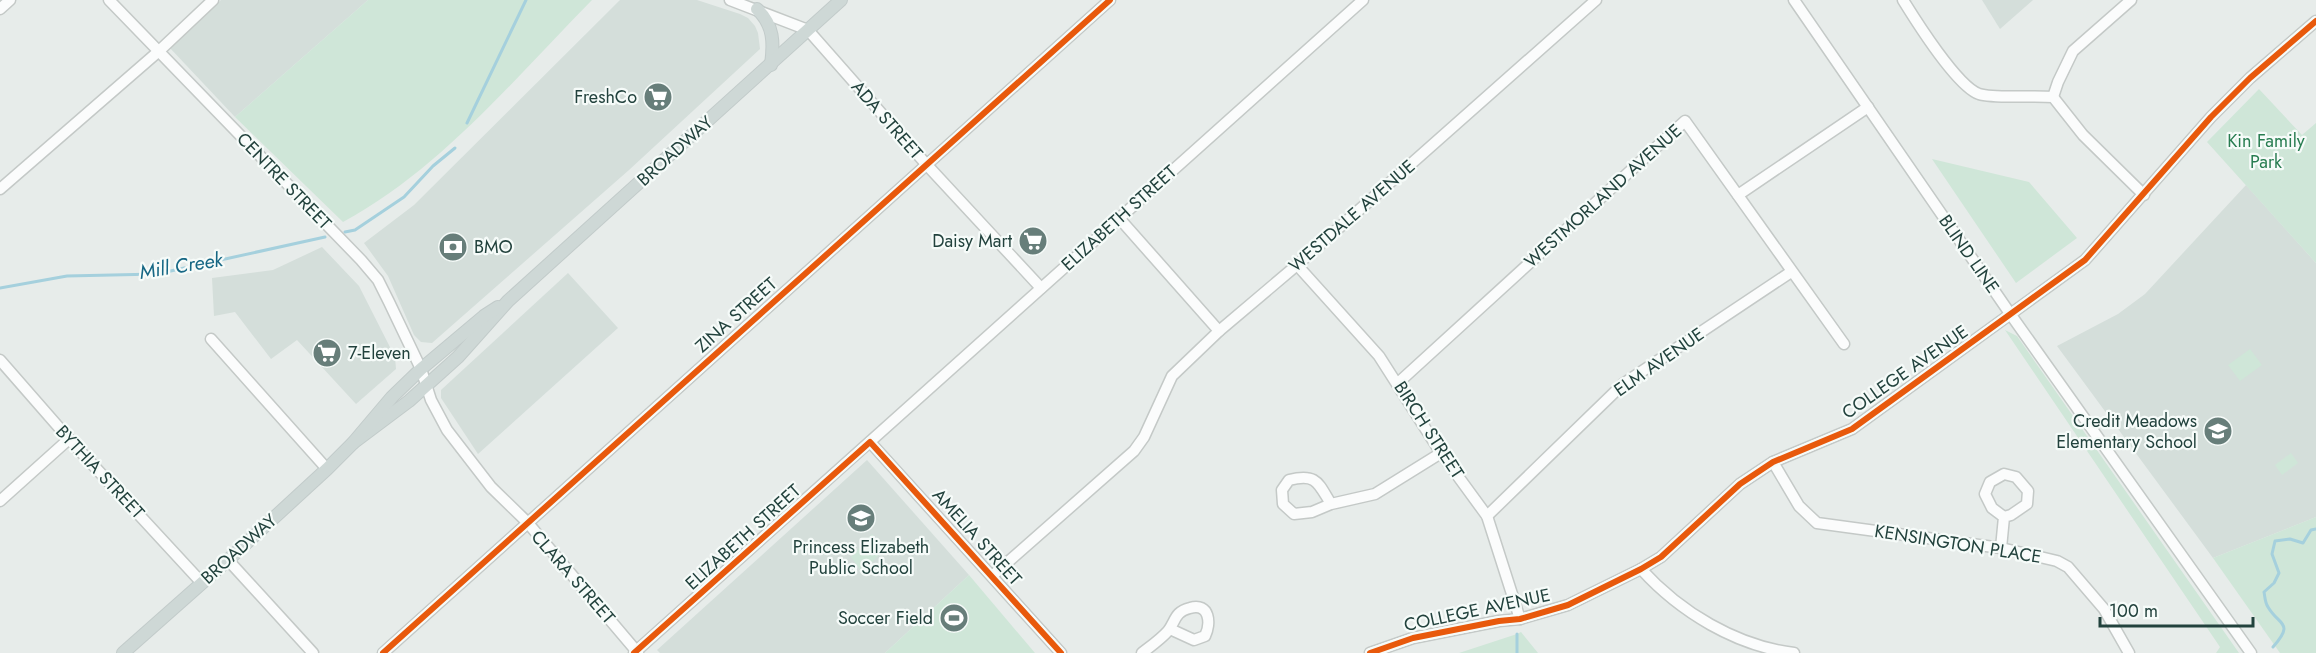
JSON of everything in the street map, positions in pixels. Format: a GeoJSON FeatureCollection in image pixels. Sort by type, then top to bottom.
{"type":"FeatureCollection","features":[{"type":"Feature","properties":{"kind":"main road","name":"BROADWAY"},"geometry":{"type":"LineString","coordinates":[[353,443],[427,385],[458,357],[508,301],[841,0]]}},
{"type":"Feature","properties":{"kind":"main road"},"geometry":{"type":"LineString","coordinates":[[757,9],[772,32],[771,65]]}},
{"type":"Feature","properties":{"kind":"main road","name":"BROADWAY"},"geometry":{"type":"LineString","coordinates":[[123,653],[228,561],[327,469],[353,443],[392,397],[421,369],[483,316],[508,301]]}},
{"type":"Feature","properties":{"kind":"street"},"geometry":{"type":"LineString","coordinates":[[0,9],[10,0]]}},
{"type":"Feature","properties":{"kind":"street","name":"CENTRE STREET"},"geometry":{"type":"LineString","coordinates":[[109,0],[378,280],[427,385]]}},
{"type":"Feature","properties":{"kind":"street"},"geometry":{"type":"LineString","coordinates":[[0,189],[159,51],[213,0]]}},
{"type":"Feature","properties":{"kind":"street"},"geometry":{"type":"LineString","coordinates":[[730,0],[808,30]]}},
{"type":"Feature","properties":{"kind":"street","name":"ZINA STREET"},"geometry":{"type":"LineString","coordinates":[[383,653],[526,522],[1110,0]]}},
{"type":"Feature","properties":{"kind":"street","name":"ELIZABETH STREET"},"geometry":{"type":"LineString","coordinates":[[636,652],[1363,0]]}},
{"type":"Feature","properties":{"kind":"street","name":"WESTDALE AVENUE"},"geometry":{"type":"LineString","coordinates":[[992,576],[1134,451],[1144,437],[1172,376],[1219,331],[1297,265],[1596,0]]}},
{"type":"Feature","properties":{"kind":"street","name":"BLIND LINE"},"geometry":{"type":"LineString","coordinates":[[1794,0],[2011,315],[2251,653]]}},
{"type":"Feature","properties":{"kind":"street"},"geometry":{"type":"LineString","coordinates":[[1903,0],[1935,46],[1971,89],[1989,96],[2032,95],[2053,98],[2083,135],[2144,195]]}},
{"type":"Feature","properties":{"kind":"street"},"geometry":{"type":"LineString","coordinates":[[2053,98],[2073,51],[2131,0]]}},
{"type":"Feature","properties":{"kind":"street","name":"COLLEGE AVENUE"},"geometry":{"type":"LineString","coordinates":[[1371,653],[1413,638],[1520,619],[1568,605],[1641,569],[1660,557],[1740,484],[1773,462],[1852,429],[2085,260],[2211,117],[2250,78],[2316,21]]}},
{"type":"Feature","properties":{"kind":"street","name":"ADA STREET"},"geometry":{"type":"LineString","coordinates":[[808,30],[926,164],[1041,288]]}},
{"type":"Feature","properties":{"kind":"street"},"geometry":{"type":"LineString","coordinates":[[1738,195],[1868,107]]}},
{"type":"Feature","properties":{"kind":"street","name":"WESTMORLAND AVENUE"},"geometry":{"type":"LineString","coordinates":[[1398,383],[1686,121],[1844,344]]}},
{"type":"Feature","properties":{"kind":"street"},"geometry":{"type":"LineString","coordinates":[[1119,218],[1219,331]]}},
{"type":"Feature","properties":{"kind":"street","name":"BIRCH STREET"},"geometry":{"type":"LineString","coordinates":[[1297,265],[1379,356],[1441,453],[1487,516],[1520,619]]}},
{"type":"Feature","properties":{"kind":"street","name":"ELM AVENUE"},"geometry":{"type":"LineString","coordinates":[[1487,516],[1623,384],[1791,272]]}},
{"type":"Feature","properties":{"kind":"street"},"geometry":{"type":"LineString","coordinates":[[212,339],[327,469]]}},
{"type":"Feature","properties":{"kind":"street","name":"BYTHIA STREET"},"geometry":{"type":"LineString","coordinates":[[0,360],[69,440],[202,583]]}},
{"type":"Feature","properties":{"kind":"street","name":"CLARA STREET"},"geometry":{"type":"LineString","coordinates":[[427,385],[431,399],[447,430],[491,487],[526,522],[636,652]]}},
{"type":"Feature","properties":{"kind":"street"},"geometry":{"type":"LineString","coordinates":[[0,501],[69,440]]}},
{"type":"Feature","properties":{"kind":"street","name":"AMELIA STREET"},"geometry":{"type":"LineString","coordinates":[[870,442],[1061,653]]}},
{"type":"Feature","properties":{"kind":"street"},"geometry":{"type":"LineString","coordinates":[[1331,504],[1318,483],[1304,476],[1289,480],[1282,490],[1283,504],[1293,514],[1312,512],[1331,504],[1375,494],[1441,453]]}},
{"type":"Feature","properties":{"kind":"street","name":"KENSINGTON PLACE"},"geometry":{"type":"LineString","coordinates":[[1773,462],[1799,506],[1817,523],[2001,548],[2057,561],[2068,567],[2104,609],[2129,653]]}},
{"type":"Feature","properties":{"kind":"street"},"geometry":{"type":"LineString","coordinates":[[2001,548],[2004,517]]}},
{"type":"Feature","properties":{"kind":"street"},"geometry":{"type":"LineString","coordinates":[[228,561],[313,653]]}},
{"type":"Feature","properties":{"kind":"street"},"geometry":{"type":"LineString","coordinates":[[1641,569],[1672,600],[1694,616],[1754,644],[1794,653]]}},
{"type":"Feature","properties":{"kind":"street"},"geometry":{"type":"LineString","coordinates":[[1142,653],[1170,629]]}},
{"type":"Feature","properties":{"kind":"shaded area"},"geometry":{"type":"Polygon","coordinates":[[[221,0],[368,0],[235,117],[169,47],[221,0]]]}},
{"type":"Feature","properties":{"kind":"shaded area"},"geometry":{"type":"Polygon","coordinates":[[[620,0],[697,0],[740,14],[748,18],[755,26],[760,49],[629,170],[432,343],[421,342],[414,335],[388,276],[364,243],[414,205],[620,0]]]}},
{"type":"Feature","properties":{"kind":"shaded area"},"geometry":{"type":"Polygon","coordinates":[[[1982,0],[2033,0],[2000,29],[1982,0]]]}},
{"type":"Feature","properties":{"kind":"shaded area","name":"Credit Meadows Elementary School"},"geometry":{"type":"Polygon","coordinates":[[[2246,185],[2316,263],[2316,517],[2213,558],[2057,346],[2118,314],[2145,294],[2246,185]]]}},
{"type":"Feature","properties":{"kind":"shaded area"},"geometry":{"type":"Polygon","coordinates":[[[322,247],[359,286],[395,357],[396,369],[356,404],[297,340],[271,359],[235,312],[214,316],[212,278],[273,270],[322,247]]]}},
{"type":"Feature","properties":{"kind":"shaded area"},"geometry":{"type":"Polygon","coordinates":[[[568,273],[618,328],[478,454],[441,398],[441,390],[568,273]]]}},
{"type":"Feature","properties":{"kind":"shaded area","name":"Princess Elizabeth Public School"},"geometry":{"type":"Polygon","coordinates":[[[867,460],[969,575],[885,653],[660,653],[657,650],[867,460]]]}},
{"type":"Feature","properties":{"kind":"green space"},"geometry":{"type":"Polygon","coordinates":[[[368,0],[592,0],[505,91],[444,149],[378,201],[343,222],[235,117],[368,0]]]}},
{"type":"Feature","properties":{"kind":"green space","name":"Kin Family Park"},"geometry":{"type":"Polygon","coordinates":[[[2259,89],[2302,135],[2316,123],[2316,263],[2207,142],[2259,89]]]}},
{"type":"Feature","properties":{"kind":"green space"},"geometry":{"type":"Polygon","coordinates":[[[1932,159],[2029,182],[2077,238],[2016,283],[1932,159]]]}},
{"type":"Feature","properties":{"kind":"green space"},"geometry":{"type":"Polygon","coordinates":[[[2005,330],[2017,336],[2239,653],[2216,653],[2220,647],[2005,330]]]}},
{"type":"Feature","properties":{"kind":"green space"},"geometry":{"type":"Polygon","coordinates":[[[2250,349],[2262,365],[2240,381],[2228,365],[2250,349]]]}},
{"type":"Feature","properties":{"kind":"green space"},"geometry":{"type":"Polygon","coordinates":[[[2291,453],[2298,463],[2282,475],[2275,465],[2291,453]]]}},
{"type":"Feature","properties":{"kind":"green space"},"geometry":{"type":"Polygon","coordinates":[[[2316,517],[2316,653],[2280,653],[2213,558],[2316,517]]]}},
{"type":"Feature","properties":{"kind":"green space"},"geometry":{"type":"Polygon","coordinates":[[[872,534],[884,550],[862,572],[851,557],[872,534]]]}},
{"type":"Feature","properties":{"kind":"green space"},"geometry":{"type":"Polygon","coordinates":[[[969,575],[1035,653],[885,653],[969,575]]]}},
{"type":"Feature","properties":{"kind":"green space"},"geometry":{"type":"Polygon","coordinates":[[[1521,632],[1538,653],[1459,653],[1517,634],[1521,632]]]}},
{"type":"Feature","properties":{"kind":"waterway","name":"Mill Creek"},"geometry":{"type":"LineString","coordinates":[[467,123],[526,0]]}},
{"type":"Feature","properties":{"kind":"waterway","name":"Mill Creek"},"geometry":{"type":"LineString","coordinates":[[345,232],[355,230],[404,197],[433,166],[455,148]]}},
{"type":"Feature","properties":{"kind":"waterway","name":"Mill Creek"},"geometry":{"type":"LineString","coordinates":[[0,288],[67,276],[157,274],[325,237]]}},
{"type":"Feature","properties":{"kind":"waterway"},"geometry":{"type":"LineString","coordinates":[[2273,647],[2280,639],[2284,628],[2267,605],[2264,592],[2274,583],[2279,573],[2272,554],[2275,541],[2290,539],[2303,543],[2311,530],[2316,529]]}},
{"type":"Feature","properties":{"kind":"waterway"},"geometry":{"type":"LineString","coordinates":[[1517,634],[1517,653]]}},
{"type":"Feature","properties":{"kind":"cycle path"},"geometry":{"type":"LineString","coordinates":[[383,653],[1110,0]]}},
{"type":"Feature","properties":{"kind":"cycle path"},"geometry":{"type":"LineString","coordinates":[[1370,653],[1413,638],[1520,619],[1568,605],[1661,557],[1740,484],[1773,462],[1852,429],[2085,260],[2211,117],[2250,78],[2316,21]]}},
{"type":"Feature","properties":{"kind":"cycle path"},"geometry":{"type":"LineString","coordinates":[[634,653],[870,442],[1061,653]]}},
{"type":"Feature","properties":{"kind":"place","name":"FreshCo"},"geometry":{"type":"Point","coordinates":[658,97]}},
{"type":"Feature","properties":{"kind":"place","name":"Daisy Mart"},"geometry":{"type":"Point","coordinates":[1033,241]}},
{"type":"Feature","properties":{"kind":"place","name":"BMO"},"geometry":{"type":"Point","coordinates":[453,247]}},
{"type":"Feature","properties":{"kind":"place","name":"7-Eleven"},"geometry":{"type":"Point","coordinates":[327,353]}},
{"type":"Feature","properties":{"kind":"place","name":"Credit Meadows Elementary School"},"geometry":{"type":"Point","coordinates":[2218,431]}},
{"type":"Feature","properties":{"kind":"place","name":"Princess Elizabeth Public School"},"geometry":{"type":"Point","coordinates":[861,518]}},
{"type":"Feature","properties":{"kind":"place","name":"Soccer Field"},"geometry":{"type":"Point","coordinates":[954,618]}}]}
